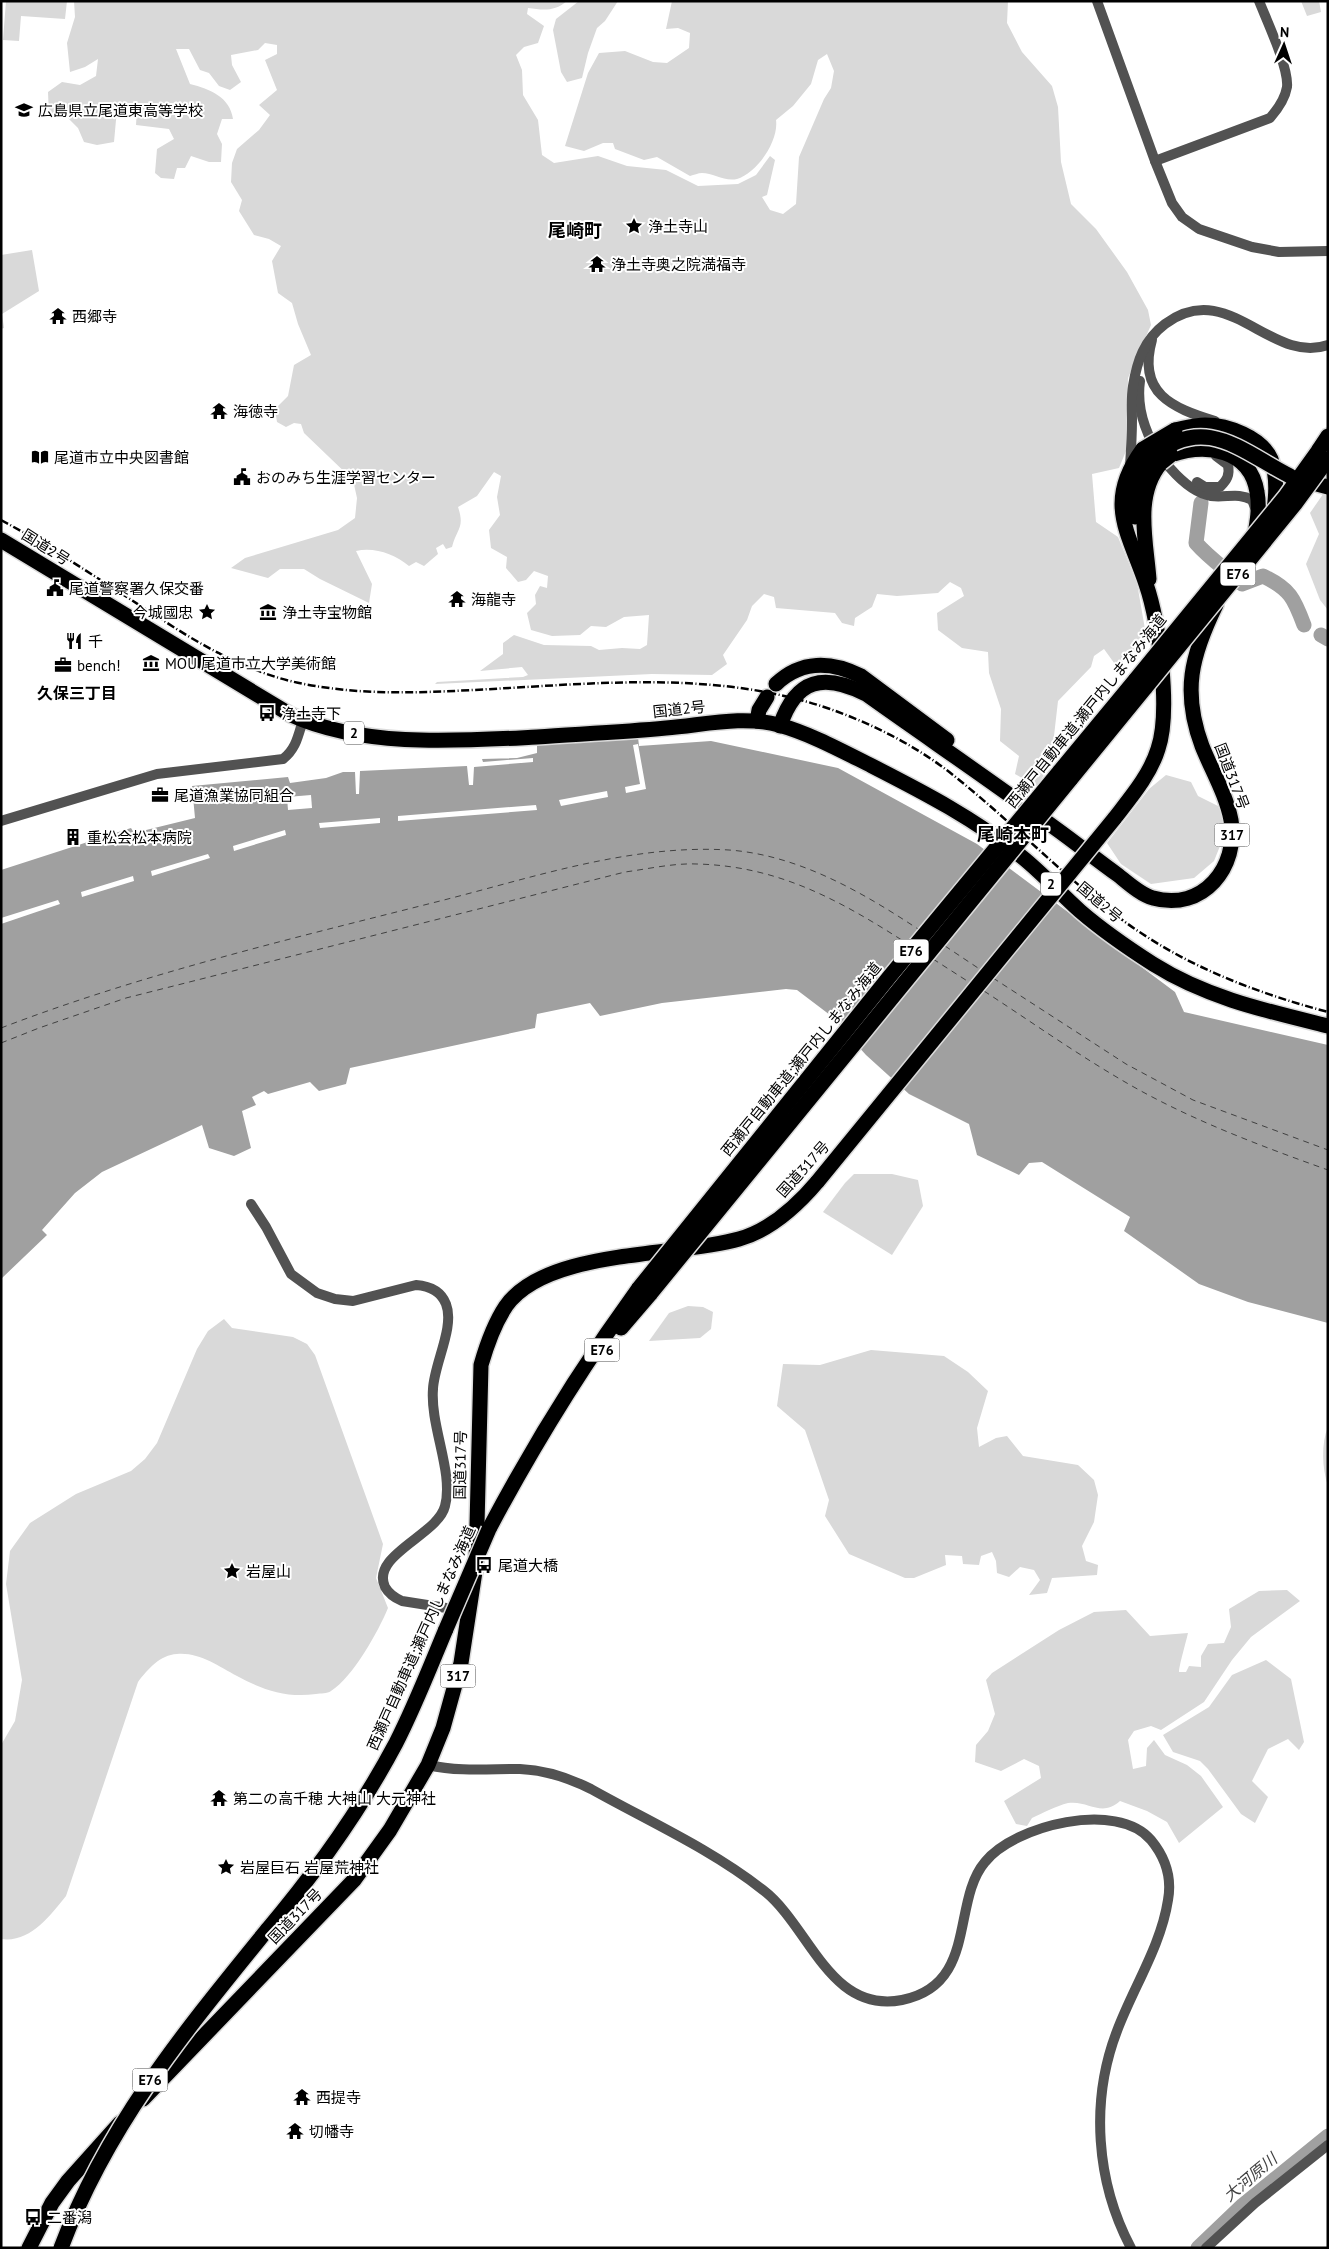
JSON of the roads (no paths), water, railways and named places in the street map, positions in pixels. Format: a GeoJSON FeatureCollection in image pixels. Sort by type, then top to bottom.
{"type":"FeatureCollection","features":[{"type":"Feature","properties":{"kind":"highway","name":"国道317号"},"geometry":{"type":"LineString","coordinates":[[780,726],[792,700],[796,694],[804,689],[817,682],[828,681],[852,687],[866,694],[1133,886],[1152,898],[1186,899],[1201,893],[1222,874],[1230,857],[1232,840],[1231,822],[1226,802],[1193,717],[1189,689],[1198,650],[1215,606],[1253,548],[1271,525],[1276,480],[1271,460],[1266,451],[1257,442],[1242,433],[1206,425],[1175,430],[1148,484],[1143,510],[1150,603]]}},
{"type":"Feature","properties":{"kind":"highway","name":"西瀬戸自動車道;瀬戸内しまなみ海道"},"geometry":{"type":"LineString","coordinates":[[61,2248],[75,2210],[96,2168],[130,2110],[186,2031],[316,1870],[370,1790],[401,1733],[489,1529],[526,1459],[595,1348],[645,1290],[890,976],[1065,776],[1141,683],[1285,497],[1323,455],[1328,436]]}},
{"type":"Feature","properties":{"kind":"highway"},"geometry":{"type":"LineString","coordinates":[[1146,585],[1136,530],[1134,500],[1143,467],[1162,455],[1160,449],[1184,438],[1212,437],[1236,445],[1290,476],[1328,487]]}},
{"type":"Feature","properties":{"kind":"highway","name":"国道317号"},"geometry":{"type":"LineString","coordinates":[[29,2248],[52,2203],[102,2140],[354,1880],[390,1830],[428,1765],[453,1697],[462,1663],[476,1565],[481,1365],[488,1340],[507,1304],[524,1288],[536,1281],[571,1267],[740,1238],[786,1214],[818,1181],[1114,819],[1152,764],[1162,731],[1164,696],[1146,585],[1128,540],[1122,512],[1123,490],[1130,467],[1162,455],[1208,448],[1229,454],[1248,469],[1257,492],[1258,517],[1253,548]]}},
{"type":"Feature","properties":{"kind":"highway","name":"国道2号"},"geometry":{"type":"LineString","coordinates":[[1,540],[250,691],[303,720],[354,734],[436,740],[606,733],[727,722],[757,721],[780,726],[838,749],[947,805],[990,832],[1025,860],[1080,911],[1153,964],[1202,991],[1237,1003],[1328,1026]]}},
{"type":"Feature","properties":{"kind":"highway","name":"国道317号"},"geometry":{"type":"LineString","coordinates":[[776,684],[796,669],[808,666],[845,668],[861,676],[926,723],[1053,827]]}},
{"type":"Feature","properties":{"kind":"highway"},"geometry":{"type":"LineString","coordinates":[[757,721],[759,710],[767,697]]}},
{"type":"Feature","properties":{"kind":"street"},"geometry":{"type":"LineString","coordinates":[[1097,1],[1155,161],[1172,203],[1182,217],[1199,230],[1279,252],[1328,251]]}},
{"type":"Feature","properties":{"kind":"street"},"geometry":{"type":"LineString","coordinates":[[1155,161],[1270,118],[1276,111],[1287,88],[1286,75],[1259,1]]}},
{"type":"Feature","properties":{"kind":"street"},"geometry":{"type":"LineString","coordinates":[[1130,467],[1132,388],[1142,350],[1172,319],[1191,311],[1220,311],[1300,348],[1328,346]]}},
{"type":"Feature","properties":{"kind":"street"},"geometry":{"type":"LineString","coordinates":[[1153,337],[1141,368],[1138,390],[1141,412],[1150,438],[1168,465],[1192,488],[1211,496],[1233,494],[1244,496],[1252,500],[1258,517]]}},
{"type":"Feature","properties":{"kind":"street"},"geometry":{"type":"LineString","coordinates":[[1153,337],[1147,363],[1149,375],[1159,394],[1185,412],[1219,422],[1242,433]]}},
{"type":"Feature","properties":{"kind":"street"},"geometry":{"type":"LineString","coordinates":[[1141,368],[1149,424],[1170,459],[1185,474],[1205,486],[1220,487],[1227,481],[1230,472],[1225,461],[1212,454],[1162,455]]}},
{"type":"Feature","properties":{"kind":"street"},"geometry":{"type":"LineString","coordinates":[[1,821],[157,774],[283,759],[291,753],[296,744],[303,720]]}},
{"type":"Feature","properties":{"kind":"street"},"geometry":{"type":"LineString","coordinates":[[251,1204],[266,1227],[291,1274],[317,1293],[343,1301],[362,1300],[416,1285],[435,1290],[446,1303],[448,1324],[435,1370],[432,1396],[435,1426],[444,1471],[445,1506],[442,1514],[424,1533],[390,1560],[382,1580],[386,1590],[402,1601],[469,1614]]}},
{"type":"Feature","properties":{"kind":"street"},"geometry":{"type":"LineString","coordinates":[[428,1765],[451,1770],[530,1770],[548,1773],[582,1784],[701,1850],[766,1891],[784,1910],[827,1970],[843,1986],[861,1997],[884,2002],[917,1995],[941,1978],[956,1953],[969,1898],[984,1862],[1008,1844],[1046,1827],[1082,1820],[1112,1820],[1140,1830],[1151,1841],[1163,1860],[1168,1873],[1170,1891],[1162,1925],[1117,2031],[1105,2074],[1101,2106],[1103,2164],[1112,2202],[1131,2248]]}},
{"type":"Feature","properties":{"kind":"street"},"geometry":{"type":"LineString","coordinates":[[1206,2248],[1255,2203],[1328,2145]]}},
{"type":"Feature","properties":{"kind":"waterway"},"geometry":{"type":"LineString","coordinates":[[1201,503],[1196,543],[1242,584],[1263,576],[1279,585],[1294,601],[1304,625]]}},
{"type":"Feature","properties":{"kind":"waterway"},"geometry":{"type":"LineString","coordinates":[[1321,635],[1328,639]]}},
{"type":"Feature","properties":{"kind":"waterway","name":"大河原川"},"geometry":{"type":"LineString","coordinates":[[1198,2248],[1243,2205],[1328,2136]]}},
{"type":"Feature","properties":{"kind":"railway"},"geometry":{"type":"LineString","coordinates":[[1,520],[61,555],[175,628],[228,658],[265,673],[304,684],[367,692],[452,691],[608,683],[698,684],[743,688],[787,696],[830,709],[879,729],[925,755],[953,775],[1099,902],[1121,919],[1169,950],[1246,986],[1328,1012]]}},
{"type":"Feature","properties":{"kind":"place","name":"広島県立尾道東高等学校"},"geometry":{"type":"Point","coordinates":[24,110]}},
{"type":"Feature","properties":{"kind":"place","name":"浄土寺山"},"geometry":{"type":"Point","coordinates":[634,226]}},
{"type":"Feature","properties":{"kind":"place","name":"浄土寺奥之院満福寺"},"geometry":{"type":"Point","coordinates":[597,264]}},
{"type":"Feature","properties":{"kind":"place","name":"西郷寺"},"geometry":{"type":"Point","coordinates":[58,316]}},
{"type":"Feature","properties":{"kind":"place","name":"海徳寺"},"geometry":{"type":"Point","coordinates":[219,411]}},
{"type":"Feature","properties":{"kind":"place","name":"尾道市立中央図書館"},"geometry":{"type":"Point","coordinates":[40,457]}},
{"type":"Feature","properties":{"kind":"place","name":"おのみち生涯学習センター"},"geometry":{"type":"Point","coordinates":[242,477]}},
{"type":"Feature","properties":{"kind":"place","name":"尾道警察署久保交番"},"geometry":{"type":"Point","coordinates":[55,588]}},
{"type":"Feature","properties":{"kind":"place","name":"海龍寺"},"geometry":{"type":"Point","coordinates":[457,599]}},
{"type":"Feature","properties":{"kind":"place","name":"今城國忠"},"geometry":{"type":"Point","coordinates":[207,612]}},
{"type":"Feature","properties":{"kind":"place","name":"浄土寺宝物館"},"geometry":{"type":"Point","coordinates":[268,612]}},
{"type":"Feature","properties":{"kind":"place","name":"千"},"geometry":{"type":"Point","coordinates":[74,641]}},
{"type":"Feature","properties":{"kind":"place","name":"MOU 尾道市立大学美術館"},"geometry":{"type":"Point","coordinates":[151,663]}},
{"type":"Feature","properties":{"kind":"place","name":"bench!"},"geometry":{"type":"Point","coordinates":[63,665]}},
{"type":"Feature","properties":{"kind":"place","name":"浄土寺下"},"geometry":{"type":"Point","coordinates":[267,713]}},
{"type":"Feature","properties":{"kind":"place","name":"尾道漁業協同組合"},"geometry":{"type":"Point","coordinates":[160,795]}},
{"type":"Feature","properties":{"kind":"place","name":"重松会松本病院"},"geometry":{"type":"Point","coordinates":[73,837]}},
{"type":"Feature","properties":{"kind":"place","name":"尾道大橋"},"geometry":{"type":"Point","coordinates":[484,1565]}},
{"type":"Feature","properties":{"kind":"place","name":"岩屋山"},"geometry":{"type":"Point","coordinates":[232,1571]}},
{"type":"Feature","properties":{"kind":"place","name":"第二の高千穂 大神山 大元神社"},"geometry":{"type":"Point","coordinates":[219,1798]}},
{"type":"Feature","properties":{"kind":"place","name":"岩屋巨石 岩屋荒神社"},"geometry":{"type":"Point","coordinates":[226,1867]}},
{"type":"Feature","properties":{"kind":"place","name":"西提寺"},"geometry":{"type":"Point","coordinates":[302,2097]}},
{"type":"Feature","properties":{"kind":"place","name":"切幡寺"},"geometry":{"type":"Point","coordinates":[295,2131]}},
{"type":"Feature","properties":{"kind":"place","name":"二番潟"},"geometry":{"type":"Point","coordinates":[33,2217]}},
{"type":"Feature","properties":{"kind":"district","name":"尾崎町"},"geometry":{"type":"Point","coordinates":[575,230]}},
{"type":"Feature","properties":{"kind":"district","name":"久保三丁目"},"geometry":{"type":"Point","coordinates":[77,693]}},
{"type":"Feature","properties":{"kind":"district","name":"尾崎本町"},"geometry":{"type":"Point","coordinates":[1013,834]}}]}
